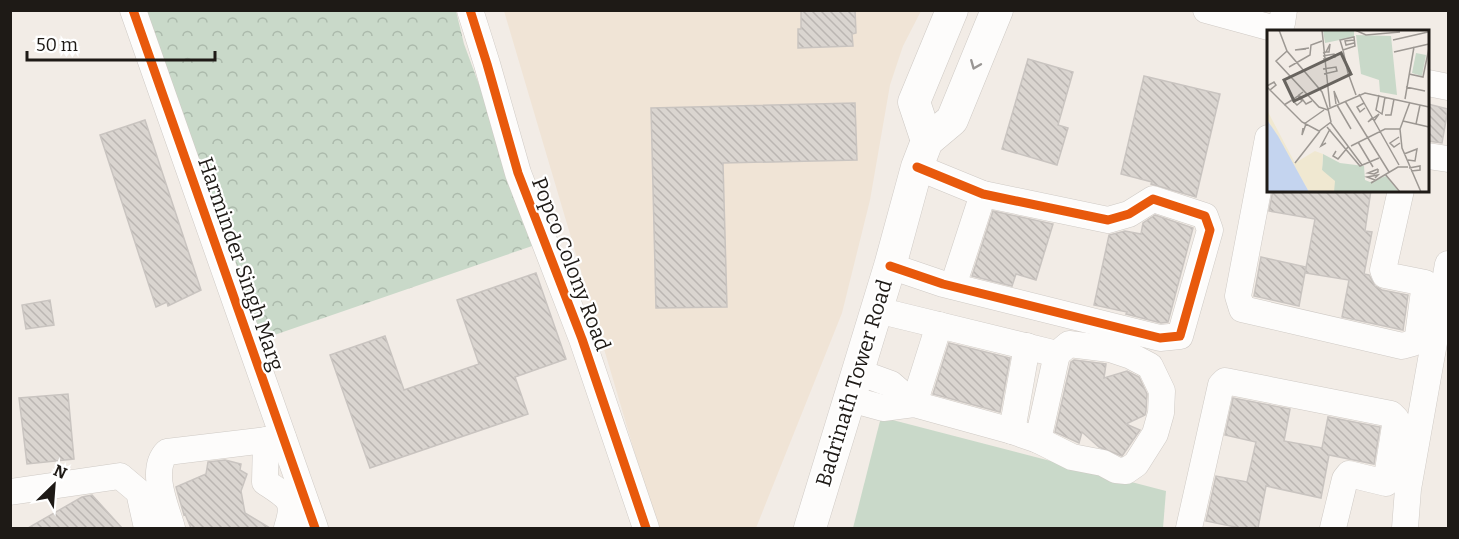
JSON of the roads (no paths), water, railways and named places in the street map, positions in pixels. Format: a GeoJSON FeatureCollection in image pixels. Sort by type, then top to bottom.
{"type":"FeatureCollection","features":[{"type":"Feature","properties":{"kind":"street","name":"Harminder Singh Marg"},"geometry":{"type":"LineString","coordinates":[[133,10],[275,439],[315,528]]}},
{"type":"Feature","properties":{"kind":"street","name":"Popco Colony Road"},"geometry":{"type":"LineString","coordinates":[[470,10],[518,173],[582,339],[646,528]]}},
{"type":"Feature","properties":{"kind":"street"},"geometry":{"type":"LineString","coordinates":[[890,266],[943,284],[1160,338],[1180,336],[1210,230],[1205,216],[1153,199],[1129,214],[1108,220],[983,194],[922,154],[914,102],[952,10]]}},
{"type":"Feature","properties":{"kind":"street"},"geometry":{"type":"LineString","coordinates":[[922,154],[952,120],[997,10]]}},
{"type":"Feature","properties":{"kind":"street"},"geometry":{"type":"LineString","coordinates":[[1206,10],[1272,28],[1282,22],[1284,10]]}},
{"type":"Feature","properties":{"kind":"street"},"geometry":{"type":"LineString","coordinates":[[1429,83],[1449,87]]}},
{"type":"Feature","properties":{"kind":"street"},"geometry":{"type":"LineString","coordinates":[[1267,148],[1238,296],[1242,309],[1402,346],[1413,343],[1418,336],[1439,278]]}},
{"type":"Feature","properties":{"kind":"street","name":"Badrinath Tower Road"},"geometry":{"type":"LineString","coordinates":[[810,528],[922,154]]}},
{"type":"Feature","properties":{"kind":"street"},"geometry":{"type":"LineString","coordinates":[[1429,156],[1449,159]]}},
{"type":"Feature","properties":{"kind":"street"},"geometry":{"type":"LineString","coordinates":[[1401,192],[1383,270],[1385,275],[1439,278]]}},
{"type":"Feature","properties":{"kind":"street"},"geometry":{"type":"LineString","coordinates":[[953,286],[983,194]]}},
{"type":"Feature","properties":{"kind":"street"},"geometry":{"type":"LineString","coordinates":[[1397,486],[1439,278]]}},
{"type":"Feature","properties":{"kind":"street"},"geometry":{"type":"LineString","coordinates":[[877,310],[1058,354]]}},
{"type":"Feature","properties":{"kind":"street"},"geometry":{"type":"LineString","coordinates":[[914,404],[939,325]]}},
{"type":"Feature","properties":{"kind":"street"},"geometry":{"type":"LineString","coordinates":[[854,385],[883,408],[914,404],[1012,431],[1038,440],[1072,457],[1103,463],[1116,470],[1126,471],[1136,464],[1155,434],[1161,413],[1162,391],[1150,366],[1110,349],[1069,344],[1058,354],[1038,440]]}},
{"type":"Feature","properties":{"kind":"street"},"geometry":{"type":"LineString","coordinates":[[1012,431],[1027,346]]}},
{"type":"Feature","properties":{"kind":"street"},"geometry":{"type":"LineString","coordinates":[[1189,528],[1221,385],[1225,381],[1391,414],[1395,419],[1397,486],[1405,528]]}},
{"type":"Feature","properties":{"kind":"street"},"geometry":{"type":"LineString","coordinates":[[172,528],[158,472],[161,458],[167,452],[275,439],[265,483],[285,495],[291,503],[292,512],[286,528]]}},
{"type":"Feature","properties":{"kind":"street"},"geometry":{"type":"LineString","coordinates":[[1334,528],[1345,479],[1349,474],[1397,486]]}},
{"type":"Feature","properties":{"kind":"street"},"geometry":{"type":"LineString","coordinates":[[10,492],[120,476],[140,492],[147,528]]}}]}
